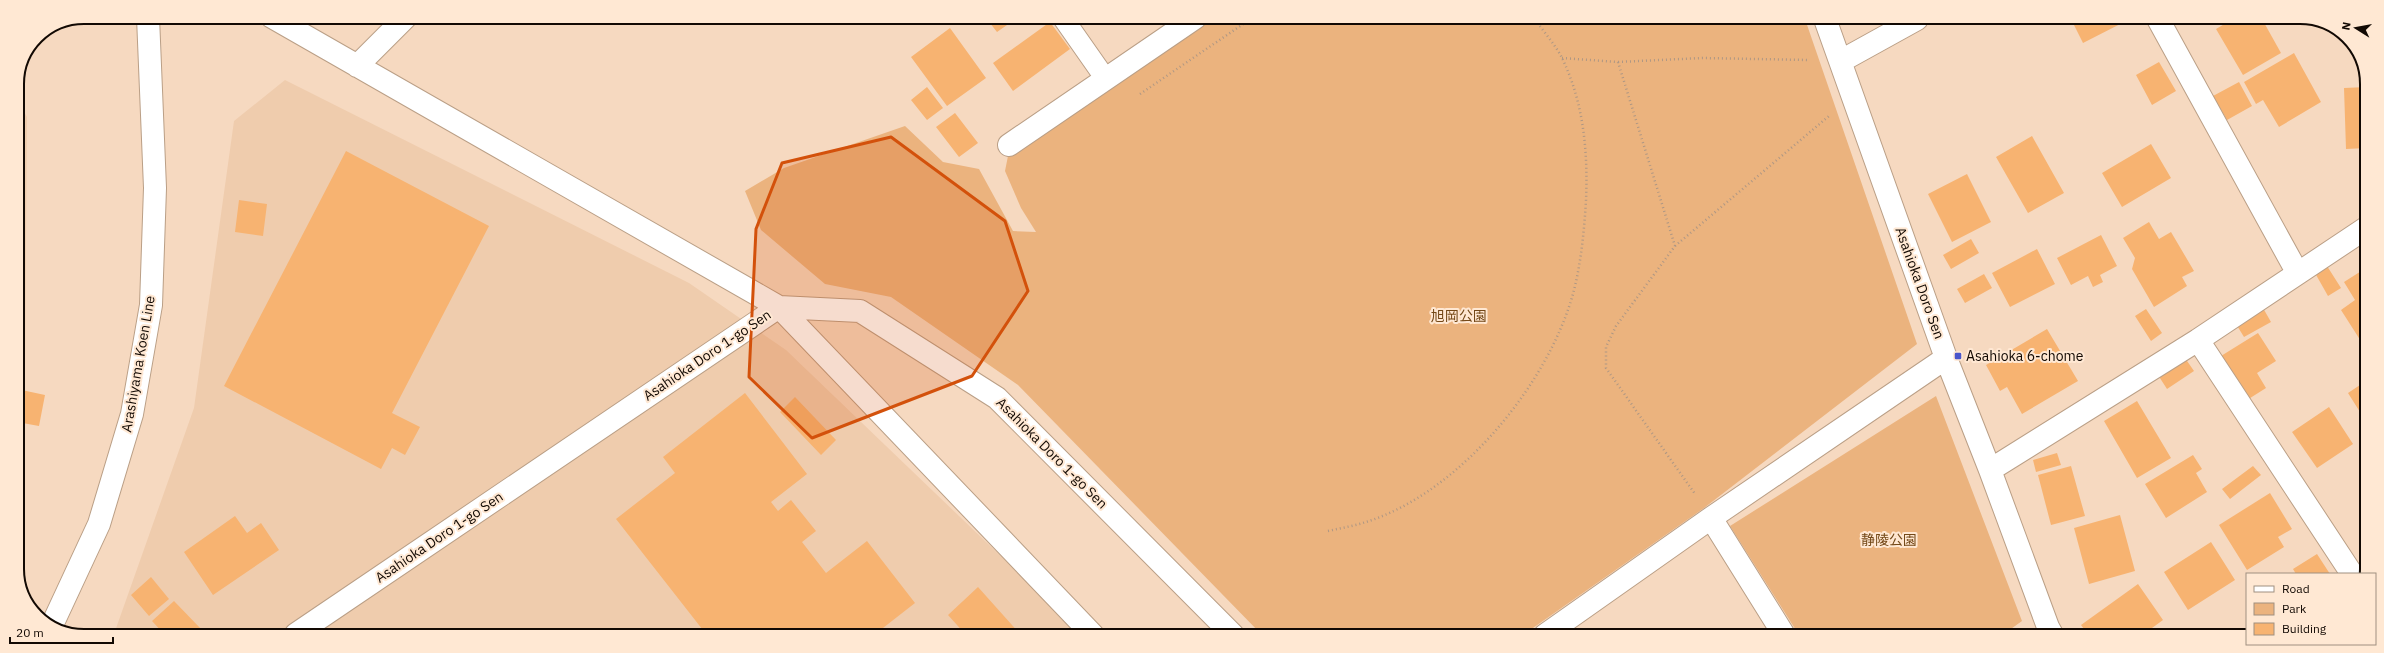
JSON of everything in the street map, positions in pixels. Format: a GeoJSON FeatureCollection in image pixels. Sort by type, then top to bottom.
{"type":"FeatureCollection","features":[{"type":"Feature","properties":{"kind":"street","name":"Arashiyama Koen Line"},"geometry":{"type":"LineString","coordinates":[[54,621],[99,524],[132,414],[151,305],[155,188],[148,24]]}},
{"type":"Feature","properties":{"kind":"street"},"geometry":{"type":"LineString","coordinates":[[284,24],[779,306],[1087,629]]}},
{"type":"Feature","properties":{"kind":"street"},"geometry":{"type":"LineString","coordinates":[[357,66],[399,24]]}},
{"type":"Feature","properties":{"kind":"street"},"geometry":{"type":"LineString","coordinates":[[1009,145],[1186,24]]}},
{"type":"Feature","properties":{"kind":"street","name":"Asahioka Doro Sen"},"geometry":{"type":"LineString","coordinates":[[1827,24],[1946,358],[1990,470],[2044,629]]}},
{"type":"Feature","properties":{"kind":"street"},"geometry":{"type":"LineString","coordinates":[[1841,61],[1908,24]]}},
{"type":"Feature","properties":{"kind":"street"},"geometry":{"type":"LineString","coordinates":[[2161,24],[2296,272]]}},
{"type":"Feature","properties":{"kind":"street"},"geometry":{"type":"LineString","coordinates":[[1990,470],[2198,340],[2296,272],[2360,232]]}},
{"type":"Feature","properties":{"kind":"street","name":"Asahioka Doro 1-go Sen"},"geometry":{"type":"LineString","coordinates":[[303,629],[779,306],[860,311],[997,398],[1228,629]]}},
{"type":"Feature","properties":{"kind":"street"},"geometry":{"type":"LineString","coordinates":[[2198,340],[2351,573]]}},
{"type":"Feature","properties":{"kind":"street"},"geometry":{"type":"LineString","coordinates":[[1554,629],[1711,518],[1946,358]]}},
{"type":"Feature","properties":{"kind":"street"},"geometry":{"type":"LineString","coordinates":[[1711,518],[1780,629]]}},
{"type":"Feature","properties":{"kind":"lane"},"geometry":{"type":"LineString","coordinates":[[1067,24],[1105,78]]}},
{"type":"Feature","properties":{"kind":"path"},"geometry":{"type":"LineString","coordinates":[[1138,95],[1243,24]]}},
{"type":"Feature","properties":{"kind":"path"},"geometry":{"type":"LineString","coordinates":[[1328,531],[1367,522],[1407,504],[1439,484],[1487,442],[1506,420],[1546,356],[1573,294],[1584,225],[1587,177],[1585,138],[1579,109],[1562,58],[1538,24]]}},
{"type":"Feature","properties":{"kind":"path"},"geometry":{"type":"LineString","coordinates":[[1562,58],[1618,62],[1702,58],[1841,61]]}},
{"type":"Feature","properties":{"kind":"path"},"geometry":{"type":"LineString","coordinates":[[1618,62],[1675,246]]}},
{"type":"Feature","properties":{"kind":"path"},"geometry":{"type":"LineString","coordinates":[[1711,518],[1606,368],[1606,347],[1616,326],[1675,246],[1853,96]]}},
{"type":"Feature","properties":{"kind":"highlighted area"},"geometry":{"type":"Polygon","coordinates":[[[891,137],[1005,221],[1028,291],[972,376],[812,438],[749,377],[756,229],[782,163],[891,137]]]}},
{"type":"Feature","properties":{"kind":"shaded area"},"geometry":{"type":"Polygon","coordinates":[[[285,80],[689,283],[786,350],[1077,629],[116,629],[194,408],[234,121],[285,80]]]}},
{"type":"Feature","properties":{"kind":"shaded area"},"geometry":{"type":"Polygon","coordinates":[[[24,112],[27,117],[24,375],[24,112]]]}},
{"type":"Feature","properties":{"kind":"green space","name":"旭岡公園"},"geometry":{"type":"Polygon","coordinates":[[[1177,24],[1807,24],[1917,344],[1704,508],[1532,629],[1256,629],[1018,385],[891,297],[825,284],[761,230],[745,191],[784,168],[905,126],[943,162],[979,169],[1013,231],[1036,232],[1021,208],[1005,171],[1012,136],[1177,24]]]}},
{"type":"Feature","properties":{"kind":"green space","name":"静陵公園"},"geometry":{"type":"Polygon","coordinates":[[[1936,396],[2022,621],[2011,629],[1795,629],[1730,526],[1936,396]]]}},
{"type":"Feature","properties":{"kind":"building"},"geometry":{"type":"Polygon","coordinates":[[[991,24],[1008,24],[997,32],[991,24]]]}},
{"type":"Feature","properties":{"kind":"building"},"geometry":{"type":"Polygon","coordinates":[[[1047,24],[1051,24],[1070,49],[1013,91],[993,63],[1047,24]]]}},
{"type":"Feature","properties":{"kind":"building"},"geometry":{"type":"Polygon","coordinates":[[[2074,24],[2120,24],[2083,43],[2074,24]]]}},
{"type":"Feature","properties":{"kind":"building"},"geometry":{"type":"Polygon","coordinates":[[[2224,24],[2265,24],[2281,53],[2243,75],[2216,29],[2224,24]]]}},
{"type":"Feature","properties":{"kind":"building"},"geometry":{"type":"Polygon","coordinates":[[[950,28],[986,78],[947,106],[911,57],[950,28]]]}},
{"type":"Feature","properties":{"kind":"building"},"geometry":{"type":"Polygon","coordinates":[[[2294,53],[2321,102],[2279,127],[2263,100],[2256,104],[2244,82],[2294,53]]]}},
{"type":"Feature","properties":{"kind":"building"},"geometry":{"type":"Polygon","coordinates":[[[2159,62],[2176,91],[2152,105],[2136,75],[2159,62]]]}},
{"type":"Feature","properties":{"kind":"building"},"geometry":{"type":"Polygon","coordinates":[[[2239,82],[2252,106],[2227,120],[2213,96],[2239,82]]]}},
{"type":"Feature","properties":{"kind":"building"},"geometry":{"type":"Polygon","coordinates":[[[927,87],[943,108],[927,120],[911,100],[927,87]]]}},
{"type":"Feature","properties":{"kind":"building"},"geometry":{"type":"Polygon","coordinates":[[[2360,87],[2360,148],[2346,149],[2344,88],[2360,87]]]}},
{"type":"Feature","properties":{"kind":"building"},"geometry":{"type":"Polygon","coordinates":[[[955,113],[978,143],[959,157],[936,127],[955,113]]]}},
{"type":"Feature","properties":{"kind":"building"},"geometry":{"type":"Polygon","coordinates":[[[2032,136],[2064,193],[2028,213],[1996,157],[2032,136]]]}},
{"type":"Feature","properties":{"kind":"building"},"geometry":{"type":"Polygon","coordinates":[[[2151,144],[2171,178],[2122,207],[2102,173],[2151,144]]]}},
{"type":"Feature","properties":{"kind":"building"},"geometry":{"type":"Polygon","coordinates":[[[346,151],[489,226],[392,413],[420,427],[405,455],[392,448],[381,469],[224,386],[346,151]]]}},
{"type":"Feature","properties":{"kind":"building"},"geometry":{"type":"Polygon","coordinates":[[[1967,174],[1991,222],[1952,242],[1928,194],[1967,174]]]}},
{"type":"Feature","properties":{"kind":"building"},"geometry":{"type":"Polygon","coordinates":[[[239,200],[267,204],[263,236],[235,232],[239,200]]]}},
{"type":"Feature","properties":{"kind":"building"},"geometry":{"type":"Polygon","coordinates":[[[2149,222],[2159,239],[2171,232],[2194,271],[2182,277],[2187,286],[2154,307],[2132,269],[2135,258],[2123,238],[2149,222]]]}},
{"type":"Feature","properties":{"kind":"building"},"geometry":{"type":"Polygon","coordinates":[[[2101,235],[2117,266],[2100,275],[2103,282],[2093,287],[2088,276],[2071,285],[2057,258],[2101,235]]]}},
{"type":"Feature","properties":{"kind":"building"},"geometry":{"type":"Polygon","coordinates":[[[1971,239],[1979,253],[1951,269],[1943,255],[1971,239]]]}},
{"type":"Feature","properties":{"kind":"building"},"geometry":{"type":"Polygon","coordinates":[[[2037,249],[2055,284],[2010,307],[1992,273],[2037,249]]]}},
{"type":"Feature","properties":{"kind":"building"},"geometry":{"type":"Polygon","coordinates":[[[2327,266],[2341,288],[2328,296],[2315,273],[2327,266]]]}},
{"type":"Feature","properties":{"kind":"building"},"geometry":{"type":"Polygon","coordinates":[[[2360,272],[2360,340],[2341,310],[2355,300],[2344,282],[2360,272]]]}},
{"type":"Feature","properties":{"kind":"building"},"geometry":{"type":"Polygon","coordinates":[[[1984,274],[1992,288],[1965,303],[1957,289],[1984,274]]]}},
{"type":"Feature","properties":{"kind":"building"},"geometry":{"type":"Polygon","coordinates":[[[2263,308],[2271,322],[2244,337],[2236,324],[2263,308]]]}},
{"type":"Feature","properties":{"kind":"building"},"geometry":{"type":"Polygon","coordinates":[[[2146,309],[2162,333],[2151,341],[2135,316],[2146,309]]]}},
{"type":"Feature","properties":{"kind":"building"},"geometry":{"type":"Polygon","coordinates":[[[2047,329],[2078,381],[2022,414],[2007,387],[2000,391],[1986,365],[2047,329]]]}},
{"type":"Feature","properties":{"kind":"building"},"geometry":{"type":"Polygon","coordinates":[[[2258,333],[2276,361],[2257,373],[2266,388],[2247,400],[2221,356],[2258,333]]]}},
{"type":"Feature","properties":{"kind":"building"},"geometry":{"type":"Polygon","coordinates":[[[2185,358],[2194,371],[2167,389],[2158,375],[2185,358]]]}},
{"type":"Feature","properties":{"kind":"building"},"geometry":{"type":"Polygon","coordinates":[[[2360,385],[2360,412],[2348,393],[2360,385]]]}},
{"type":"Feature","properties":{"kind":"building"},"geometry":{"type":"Polygon","coordinates":[[[24,390],[45,395],[39,426],[24,423],[24,390]]]}},
{"type":"Feature","properties":{"kind":"building"},"geometry":{"type":"Polygon","coordinates":[[[745,393],[807,474],[771,502],[778,511],[791,500],[816,531],[802,542],[826,573],[867,541],[915,603],[882,629],[702,629],[616,519],[675,473],[663,457],[745,393]]]}},
{"type":"Feature","properties":{"kind":"building"},"geometry":{"type":"Polygon","coordinates":[[[795,397],[836,440],[821,455],[780,412],[795,397]]]}},
{"type":"Feature","properties":{"kind":"building"},"geometry":{"type":"Polygon","coordinates":[[[2137,401],[2171,458],[2137,478],[2104,421],[2137,401]]]}},
{"type":"Feature","properties":{"kind":"building"},"geometry":{"type":"Polygon","coordinates":[[[2329,407],[2353,444],[2317,468],[2292,432],[2329,407]]]}},
{"type":"Feature","properties":{"kind":"building"},"geometry":{"type":"Polygon","coordinates":[[[2057,453],[2061,465],[2036,472],[2033,460],[2057,453]]]}},
{"type":"Feature","properties":{"kind":"building"},"geometry":{"type":"Polygon","coordinates":[[[2193,455],[2202,469],[2196,473],[2207,492],[2166,518],[2145,484],[2193,455]]]}},
{"type":"Feature","properties":{"kind":"building"},"geometry":{"type":"Polygon","coordinates":[[[2071,466],[2085,516],[2051,525],[2038,475],[2071,466]]]}},
{"type":"Feature","properties":{"kind":"building"},"geometry":{"type":"Polygon","coordinates":[[[2253,466],[2261,475],[2230,499],[2222,489],[2253,466]]]}},
{"type":"Feature","properties":{"kind":"building"},"geometry":{"type":"Polygon","coordinates":[[[2270,493],[2292,529],[2278,537],[2284,547],[2247,570],[2219,525],[2270,493]]]}},
{"type":"Feature","properties":{"kind":"building"},"geometry":{"type":"Polygon","coordinates":[[[2120,515],[2135,571],[2089,584],[2074,528],[2120,515]]]}},
{"type":"Feature","properties":{"kind":"building"},"geometry":{"type":"Polygon","coordinates":[[[235,516],[247,533],[261,523],[279,550],[213,595],[184,552],[235,516]]]}},
{"type":"Feature","properties":{"kind":"building"},"geometry":{"type":"Polygon","coordinates":[[[2211,542],[2235,580],[2188,610],[2164,572],[2211,542]]]}},
{"type":"Feature","properties":{"kind":"building"},"geometry":{"type":"Polygon","coordinates":[[[2317,554],[2329,573],[2295,573],[2293,569],[2317,554]]]}},
{"type":"Feature","properties":{"kind":"building"},"geometry":{"type":"Polygon","coordinates":[[[151,577],[169,599],[149,616],[131,595],[151,577]]]}},
{"type":"Feature","properties":{"kind":"building"},"geometry":{"type":"Polygon","coordinates":[[[2138,584],[2163,620],[2151,629],[2084,629],[2081,625],[2138,584]]]}},
{"type":"Feature","properties":{"kind":"building"},"geometry":{"type":"Polygon","coordinates":[[[978,587],[1016,629],[961,629],[948,615],[978,587]]]}},
{"type":"Feature","properties":{"kind":"building"},"geometry":{"type":"Polygon","coordinates":[[[174,601],[201,629],[159,629],[152,621],[174,601]]]}},
{"type":"Feature","properties":{"kind":"place","name":"Asahioka 6-chome"},"geometry":{"type":"Point","coordinates":[1958,356]}}]}
